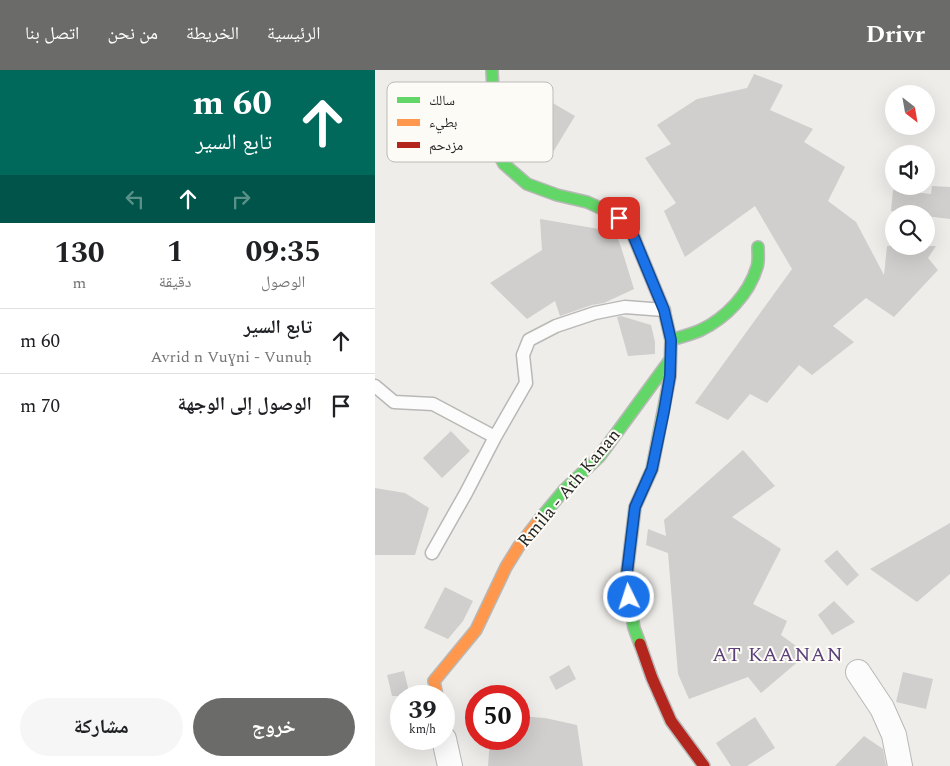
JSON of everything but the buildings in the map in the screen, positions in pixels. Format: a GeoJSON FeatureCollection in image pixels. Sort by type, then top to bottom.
{"type":"FeatureCollection","features":[{"type":"Feature","properties":{"kind":"main road"},"geometry":{"type":"LineString","coordinates":[[503,162],[527,184],[557,195],[587,202],[628,223],[664,310],[671,340],[670,376],[652,469],[635,507],[626,581],[634,628],[652,678],[671,721],[704,766]]}},
{"type":"Feature","properties":{"kind":"main road"},"geometry":{"type":"LineString","coordinates":[[671,340],[701,330],[721,317],[739,300],[747,290],[757,265],[758,247]]}},
{"type":"Feature","properties":{"kind":"main road","name":"Rmila - Ath Kanan"},"geometry":{"type":"LineString","coordinates":[[436,685],[435,681],[476,630],[506,567],[519,546],[565,489],[599,457],[670,360]]}},
{"type":"Feature","properties":{"kind":"street"},"geometry":{"type":"LineString","coordinates":[[858,672],[882,708],[894,735],[901,766]]}},
{"type":"Feature","properties":{"kind":"street"},"geometry":{"type":"LineString","coordinates":[[446,750],[450,766]]}},
{"type":"Feature","properties":{"kind":"lane"},"geometry":{"type":"LineString","coordinates":[[432,553],[526,383],[523,355],[529,340],[557,326],[595,313],[625,307],[664,310]]}},
{"type":"Feature","properties":{"kind":"lane"},"geometry":{"type":"LineString","coordinates":[[375,386],[394,402],[433,404],[495,437]]}},
{"type":"Feature","properties":{"kind":"traffic: fast"},"geometry":{"type":"LineString","coordinates":[[492,70],[493,82]]}},
{"type":"Feature","properties":{"kind":"traffic: fast"},"geometry":{"type":"LineString","coordinates":[[503,162],[527,184],[557,195],[587,202],[628,223],[664,310],[671,340],[670,376],[652,469],[635,507],[626,581],[634,628],[640,644]]}},
{"type":"Feature","properties":{"kind":"traffic: fast"},"geometry":{"type":"LineString","coordinates":[[671,340],[698,331],[728,312],[742,296],[753,277],[758,265],[758,247]]}},
{"type":"Feature","properties":{"kind":"traffic: fast"},"geometry":{"type":"LineString","coordinates":[[540,519],[565,489],[599,457],[670,360]]}},
{"type":"Feature","properties":{"kind":"traffic: slow"},"geometry":{"type":"LineString","coordinates":[[435,685],[434,681],[476,630],[506,567],[519,546],[540,519]]}},
{"type":"Feature","properties":{"kind":"traffic: jam"},"geometry":{"type":"LineString","coordinates":[[640,644],[652,678],[671,721],[704,766]]}},
{"type":"Feature","properties":{"kind":"district","name":"AT KAANAN"},"geometry":{"type":"Point","coordinates":[778,655]}},
{"type":"Feature","properties":{"kind":"route"},"geometry":{"type":"LineString","coordinates":[[619,218],[628,223],[664,310],[671,340],[670,376],[652,469],[635,507],[626,581],[629,597]]}}]}
